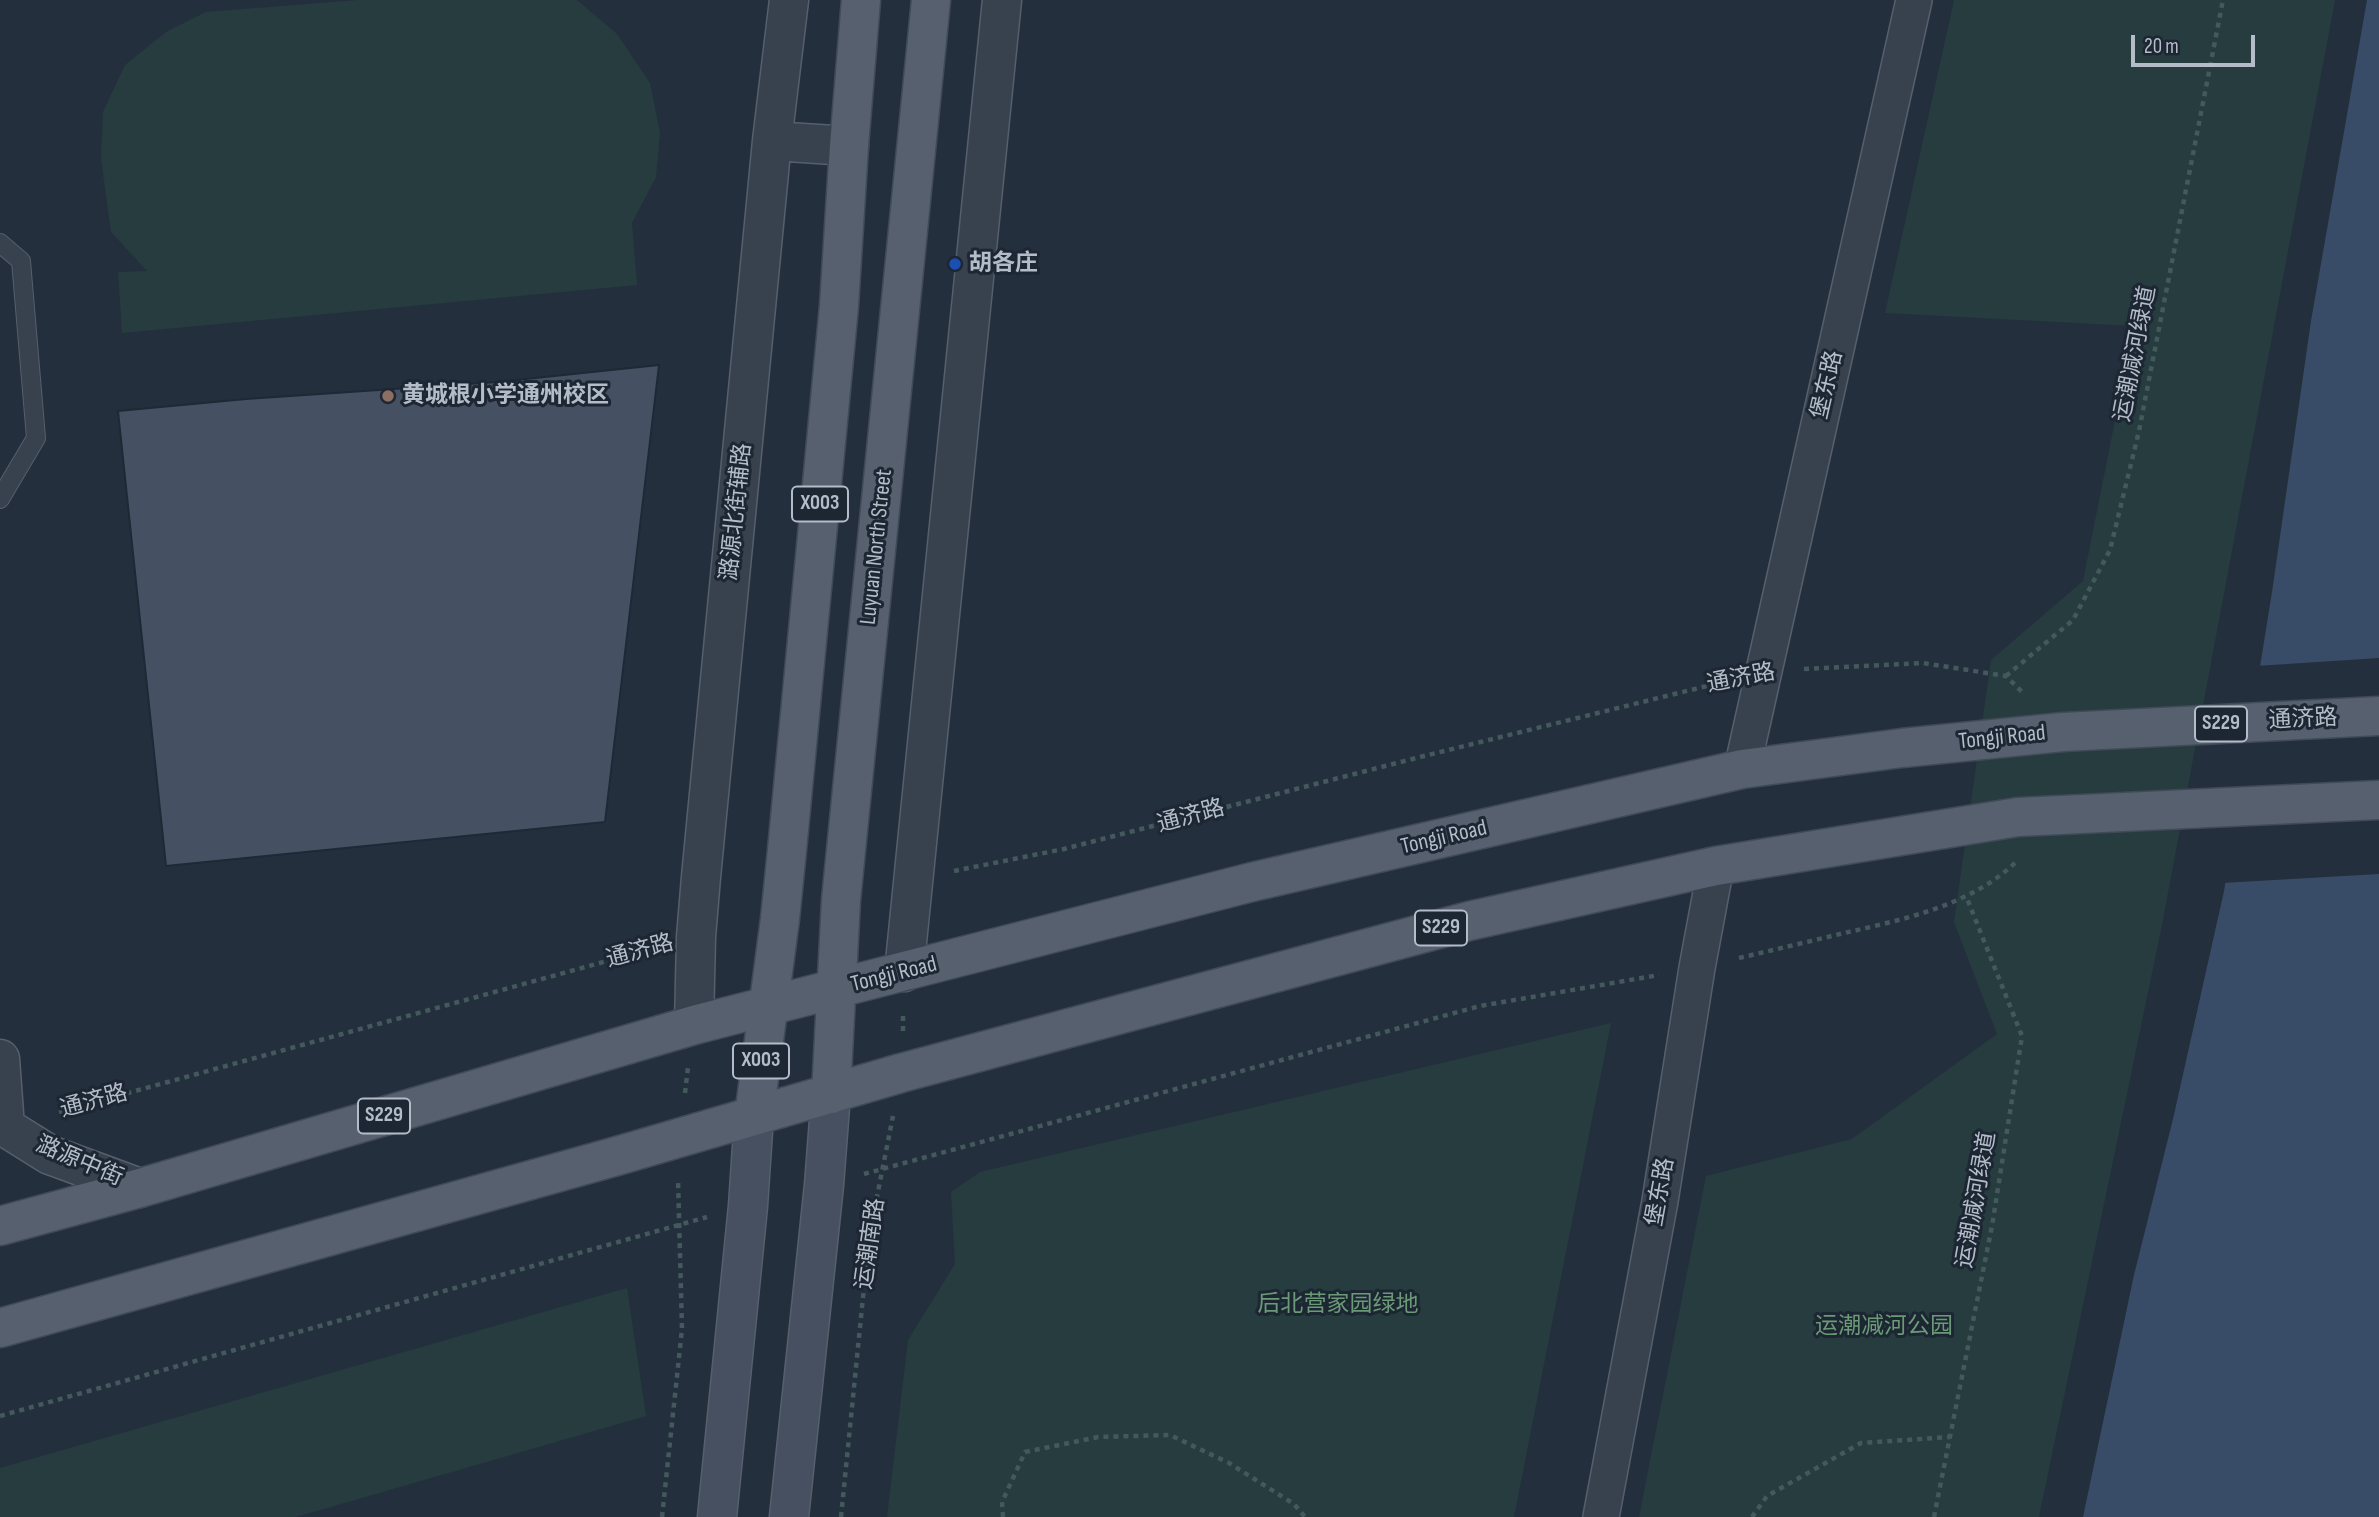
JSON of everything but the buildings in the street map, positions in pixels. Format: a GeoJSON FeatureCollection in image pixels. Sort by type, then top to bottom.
{"type":"FeatureCollection","features":[{"type":"Feature","properties":{"kind":"main road","name":"X003"},"geometry":{"type":"LineString","coordinates":[[754,1116],[780,919],[836,333],[861,0]]}},
{"type":"Feature","properties":{"kind":"main road","name":"Luyuan North Street"},"geometry":{"type":"LineString","coordinates":[[831,1094],[841,900],[931,0]]}},
{"type":"Feature","properties":{"kind":"main road","name":"通济路"},"geometry":{"type":"LineString","coordinates":[[2063,732],[2379,716]]}},
{"type":"Feature","properties":{"kind":"main road","name":"Tongji Road"},"geometry":{"type":"LineString","coordinates":[[835,990],[1252,883],[1742,769],[1902,748],[2063,732]]}},
{"type":"Feature","properties":{"kind":"main road","name":"S229"},"geometry":{"type":"LineString","coordinates":[[0,1328],[901,1073],[1469,920],[1716,866],[2018,817],[2379,800]]}},
{"type":"Feature","properties":{"kind":"main road","name":"S229"},"geometry":{"type":"LineString","coordinates":[[0,1226],[139,1188],[694,1025],[835,990]]}},
{"type":"Feature","properties":{"kind":"main road"},"geometry":{"type":"LineString","coordinates":[[789,1517],[831,1094]]}},
{"type":"Feature","properties":{"kind":"main road"},"geometry":{"type":"LineString","coordinates":[[718,1517],[754,1116]]}},
{"type":"Feature","properties":{"kind":"street","name":"潞源北街辅路"},"geometry":{"type":"LineString","coordinates":[[694,1025],[696,937],[772,141],[789,0]]}},
{"type":"Feature","properties":{"kind":"street"},"geometry":{"type":"LineString","coordinates":[[904,972],[1002,0]]}},
{"type":"Feature","properties":{"kind":"street","name":"堡东路"},"geometry":{"type":"LineString","coordinates":[[1742,769],[1914,0]]}},
{"type":"Feature","properties":{"kind":"street"},"geometry":{"type":"LineString","coordinates":[[772,141],[849,146]]}},
{"type":"Feature","properties":{"kind":"street","name":"堡东路"},"geometry":{"type":"LineString","coordinates":[[1601,1517],[1660,1201],[1716,866]]}},
{"type":"Feature","properties":{"kind":"street"},"geometry":{"type":"LineString","coordinates":[[0,1059],[5,1127]]}},
{"type":"Feature","properties":{"kind":"street","name":"潞源中街"},"geometry":{"type":"LineString","coordinates":[[5,1127],[50,1155],[139,1188]]}},
{"type":"Feature","properties":{"kind":"lane"},"geometry":{"type":"LineString","coordinates":[[0,243],[21,261],[36,438],[0,499]]}},
{"type":"Feature","properties":{"kind":"path","name":"运潮减河绿道"},"geometry":{"type":"LineString","coordinates":[[2006,676],[2073,620],[2110,550],[2141,418],[2223,0]]}},
{"type":"Feature","properties":{"kind":"path","name":"通济路"},"geometry":{"type":"LineString","coordinates":[[915,878],[1064,849],[1764,671],[1923,663],[2006,676]]}},
{"type":"Feature","properties":{"kind":"path"},"geometry":{"type":"LineString","coordinates":[[2006,676],[2063,732]]}},
{"type":"Feature","properties":{"kind":"path"},"geometry":{"type":"LineString","coordinates":[[824,1185],[1480,1006],[1697,968],[1911,918],[1966,895],[2003,875],[2020,858]]}},
{"type":"Feature","properties":{"kind":"path","name":"运潮减河绿道"},"geometry":{"type":"LineString","coordinates":[[1934,1517],[1992,1226],[2022,1036],[1966,895]]}},
{"type":"Feature","properties":{"kind":"path","name":"通济路"},"geometry":{"type":"LineString","coordinates":[[5,1127],[696,937]]}},
{"type":"Feature","properties":{"kind":"path","name":"运潮南路"},"geometry":{"type":"LineString","coordinates":[[841,1517],[869,1237],[901,1073],[904,972]]}},
{"type":"Feature","properties":{"kind":"path"},"geometry":{"type":"LineString","coordinates":[[662,1517],[682,1329],[678,1225],[679,1138],[694,1025]]}},
{"type":"Feature","properties":{"kind":"path"},"geometry":{"type":"LineString","coordinates":[[0,1416],[748,1206]]}},
{"type":"Feature","properties":{"kind":"path"},"geometry":{"type":"LineString","coordinates":[[1003,1517],[1002,1502],[1024,1452],[1097,1437],[1170,1434],[1229,1463],[1294,1504],[1305,1517]]}},
{"type":"Feature","properties":{"kind":"path"},"geometry":{"type":"LineString","coordinates":[[1752,1517],[1767,1496],[1861,1443],[1950,1437]]}},
{"type":"Feature","properties":{"kind":"green space"},"geometry":{"type":"Polygon","coordinates":[[[358,0],[577,0],[617,34],[650,83],[660,133],[656,177],[632,223],[637,285],[122,333],[118,272],[147,271],[111,232],[101,159],[103,112],[125,65],[166,32],[206,12],[358,0]]]}},
{"type":"Feature","properties":{"kind":"green space","name":"运潮减河公园"},"geometry":{"type":"Polygon","coordinates":[[[1954,0],[2335,0],[2162,925],[2039,1517],[1639,1517],[1706,1176],[1852,1139],[1997,1034],[1954,922],[1991,660],[2083,581],[2134,326],[1885,313],[1954,0]]]}},
{"type":"Feature","properties":{"kind":"green space","name":"后北营家园绿地"},"geometry":{"type":"Polygon","coordinates":[[[1611,1023],[1514,1517],[887,1517],[908,1340],[955,1264],[951,1192],[980,1172],[1611,1023]]]}},
{"type":"Feature","properties":{"kind":"green space"},"geometry":{"type":"Polygon","coordinates":[[[627,1288],[646,1416],[296,1517],[0,1517],[0,1468],[627,1288]]]}},
{"type":"Feature","properties":{"kind":"water"},"geometry":{"type":"Polygon","coordinates":[[[2367,0],[2379,0],[2379,1517],[2083,1517],[2134,1275],[2173,1119],[2224,891],[2272,592],[2311,321],[2367,0]]]}},
{"type":"Feature","properties":{"kind":"pier"},"geometry":{"type":"Polygon","coordinates":[[[2379,658],[2379,874],[2222,883],[2256,666],[2379,658]]]}},
{"type":"Feature","properties":{"kind":"place","name":"胡各庄"},"geometry":{"type":"Point","coordinates":[955,264]}},
{"type":"Feature","properties":{"kind":"place","name":"黄城根小学通州校区"},"geometry":{"type":"Point","coordinates":[388,396]}}]}
